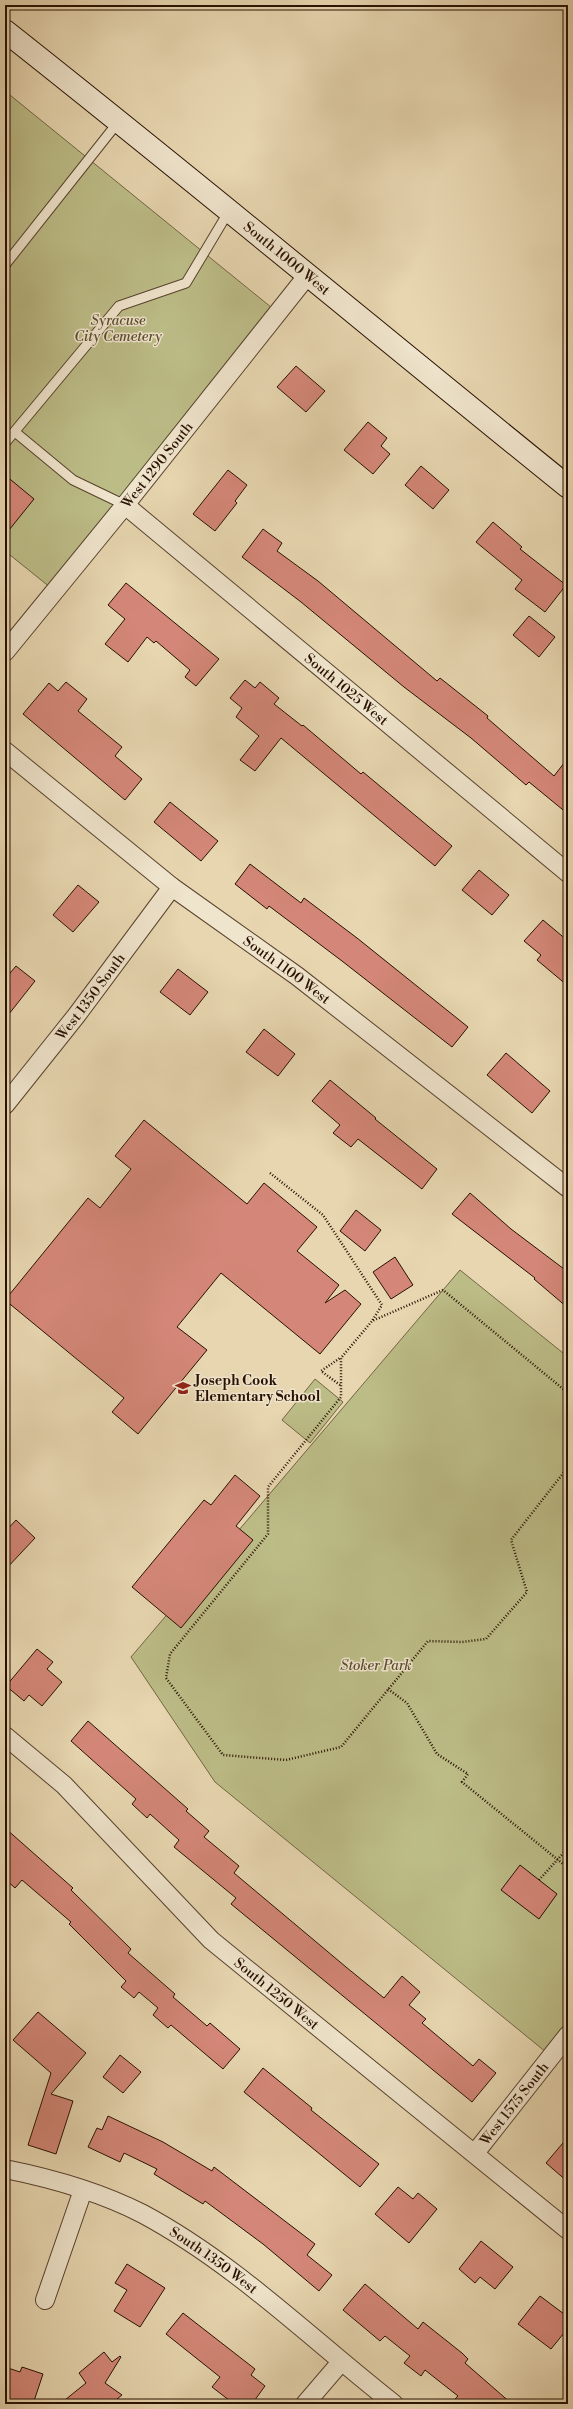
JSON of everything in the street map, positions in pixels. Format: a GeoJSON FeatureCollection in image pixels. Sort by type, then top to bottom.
{"type":"FeatureCollection","features":[{"type":"Feature","properties":{"kind":"main road","name":"South 1000 West"},"geometry":{"type":"LineString","coordinates":[[5,31],[229,210],[307,276],[568,487]]}},
{"type":"Feature","properties":{"kind":"street","name":"West 1290 South"},"geometry":{"type":"LineString","coordinates":[[5,652],[126,505],[307,276]]}},
{"type":"Feature","properties":{"kind":"street","name":"South 1025 West"},"geometry":{"type":"LineString","coordinates":[[126,505],[568,873]]}},
{"type":"Feature","properties":{"kind":"street","name":"South 1100 West"},"geometry":{"type":"LineString","coordinates":[[5,752],[172,886],[297,976],[568,1188]]}},
{"type":"Feature","properties":{"kind":"street","name":"West 1350 South"},"geometry":{"type":"LineString","coordinates":[[5,1104],[76,1016],[172,886]]}},
{"type":"Feature","properties":{"kind":"street","name":"South 1250 West"},"geometry":{"type":"LineString","coordinates":[[5,1736],[64,1785],[211,1940],[568,2230]]}},
{"type":"Feature","properties":{"kind":"street","name":"West 1575 South"},"geometry":{"type":"LineString","coordinates":[[475,2153],[568,2035]]}},
{"type":"Feature","properties":{"kind":"street","name":"South 1350 West"},"geometry":{"type":"LineString","coordinates":[[5,2168],[83,2190],[142,2214],[199,2248],[257,2289],[341,2362],[394,2404]]}},
{"type":"Feature","properties":{"kind":"street"},"geometry":{"type":"LineString","coordinates":[[45,2300],[83,2190]]}},
{"type":"Feature","properties":{"kind":"street"},"geometry":{"type":"LineString","coordinates":[[305,2404],[341,2362]]}},
{"type":"Feature","properties":{"kind":"lane"},"geometry":{"type":"LineString","coordinates":[[5,265],[119,121]]}},
{"type":"Feature","properties":{"kind":"lane"},"geometry":{"type":"LineString","coordinates":[[5,443],[120,306],[186,283],[229,210]]}},
{"type":"Feature","properties":{"kind":"lane"},"geometry":{"type":"LineString","coordinates":[[15,432],[73,480],[126,505]]}},
{"type":"Feature","properties":{"kind":"path"},"geometry":{"type":"LineString","coordinates":[[270,1173],[323,1215],[382,1305],[372,1321],[341,1358],[321,1371],[341,1385]]}},
{"type":"Feature","properties":{"kind":"path"},"geometry":{"type":"LineString","coordinates":[[372,1321],[443,1290],[568,1393]]}},
{"type":"Feature","properties":{"kind":"path"},"geometry":{"type":"LineString","coordinates":[[341,1358],[341,1397],[268,1487],[268,1534],[170,1654],[166,1678],[223,1755],[286,1760],[341,1747],[428,1641],[462,1642],[486,1639],[527,1592],[511,1540],[568,1468]]}},
{"type":"Feature","properties":{"kind":"path"},"geometry":{"type":"LineString","coordinates":[[388,1689],[406,1704],[437,1754],[468,1774],[462,1782],[568,1868]]}},
{"type":"Feature","properties":{"kind":"path"},"geometry":{"type":"LineString","coordinates":[[539,1880],[568,1848]]}},
{"type":"Feature","properties":{"kind":"green space","name":"Syracuse City Cemetery"},"geometry":{"type":"Polygon","coordinates":[[[5,91],[277,312],[51,588],[5,551],[5,91]]]}},
{"type":"Feature","properties":{"kind":"green space","name":"Stoker Park"},"geometry":{"type":"Polygon","coordinates":[[[460,1270],[568,1357],[568,2037],[552,2057],[215,1782],[131,1657],[460,1270]]]}},
{"type":"Feature","properties":{"kind":"green space"},"geometry":{"type":"Polygon","coordinates":[[[315,1379],[343,1402],[310,1443],[282,1420],[315,1379]]]}},
{"type":"Feature","properties":{"kind":"building"},"geometry":{"type":"Polygon","coordinates":[[[296,366],[325,391],[306,412],[277,387],[296,366]]]}},
{"type":"Feature","properties":{"kind":"building"},"geometry":{"type":"Polygon","coordinates":[[[368,422],[387,438],[381,446],[390,454],[373,474],[344,450],[368,422]]]}},
{"type":"Feature","properties":{"kind":"building"},"geometry":{"type":"Polygon","coordinates":[[[421,466],[449,490],[433,509],[405,485],[421,466]]]}},
{"type":"Feature","properties":{"kind":"building"},"geometry":{"type":"Polygon","coordinates":[[[228,470],[247,485],[235,501],[237,503],[215,531],[193,514],[228,470]]]}},
{"type":"Feature","properties":{"kind":"building"},"geometry":{"type":"Polygon","coordinates":[[[5,475],[34,499],[5,535],[5,475]]]}},
{"type":"Feature","properties":{"kind":"building"},"geometry":{"type":"Polygon","coordinates":[[[493,522],[522,547],[520,549],[566,585],[545,612],[515,589],[522,580],[476,542],[493,522]]]}},
{"type":"Feature","properties":{"kind":"building"},"geometry":{"type":"Polygon","coordinates":[[[263,529],[282,543],[277,551],[318,581],[437,681],[440,678],[488,716],[487,718],[554,776],[568,758],[568,814],[529,782],[526,785],[471,738],[404,687],[301,602],[242,557],[263,529]]]}},
{"type":"Feature","properties":{"kind":"building"},"geometry":{"type":"Polygon","coordinates":[[[126,583],[219,659],[196,686],[185,677],[190,670],[156,641],[154,643],[147,637],[128,662],[105,644],[125,619],[108,605],[126,583]]]}},
{"type":"Feature","properties":{"kind":"building"},"geometry":{"type":"Polygon","coordinates":[[[529,616],[555,637],[539,657],[513,635],[529,616]]]}},
{"type":"Feature","properties":{"kind":"building"},"geometry":{"type":"Polygon","coordinates":[[[245,680],[255,688],[260,682],[279,698],[274,704],[302,726],[303,725],[361,774],[363,772],[452,846],[435,866],[281,738],[255,771],[240,760],[259,736],[236,717],[242,708],[230,698],[245,680]]]}},
{"type":"Feature","properties":{"kind":"building"},"geometry":{"type":"Polygon","coordinates":[[[66,682],[87,699],[78,711],[122,747],[115,756],[142,779],[125,800],[23,714],[49,683],[58,691],[66,682]]]}},
{"type":"Feature","properties":{"kind":"building"},"geometry":{"type":"Polygon","coordinates":[[[170,802],[218,841],[201,861],[154,822],[170,802]]]}},
{"type":"Feature","properties":{"kind":"building"},"geometry":{"type":"Polygon","coordinates":[[[250,864],[301,903],[304,898],[357,938],[468,1027],[452,1047],[269,906],[267,909],[235,884],[250,864]]]}},
{"type":"Feature","properties":{"kind":"building"},"geometry":{"type":"Polygon","coordinates":[[[479,870],[509,895],[492,915],[462,890],[479,870]]]}},
{"type":"Feature","properties":{"kind":"building"},"geometry":{"type":"Polygon","coordinates":[[[78,885],[99,902],[73,932],[53,915],[78,885]]]}},
{"type":"Feature","properties":{"kind":"building"},"geometry":{"type":"Polygon","coordinates":[[[543,920],[568,941],[568,986],[537,960],[541,955],[524,941],[543,920]]]}},
{"type":"Feature","properties":{"kind":"building"},"geometry":{"type":"Polygon","coordinates":[[[16,966],[35,981],[5,1019],[5,979],[16,966]]]}},
{"type":"Feature","properties":{"kind":"building"},"geometry":{"type":"Polygon","coordinates":[[[178,969],[208,992],[190,1015],[160,992],[178,969]]]}},
{"type":"Feature","properties":{"kind":"building"},"geometry":{"type":"Polygon","coordinates":[[[264,1029],[295,1054],[278,1076],[246,1052],[264,1029]]]}},
{"type":"Feature","properties":{"kind":"building"},"geometry":{"type":"Polygon","coordinates":[[[506,1053],[550,1091],[532,1113],[487,1075],[506,1053]]]}},
{"type":"Feature","properties":{"kind":"building"},"geometry":{"type":"Polygon","coordinates":[[[330,1080],[376,1118],[375,1119],[437,1169],[422,1189],[358,1139],[351,1147],[333,1133],[340,1125],[312,1101],[330,1080]]]}},
{"type":"Feature","properties":{"kind":"building"},"geometry":{"type":"Polygon","coordinates":[[[144,1120],[247,1204],[264,1183],[317,1227],[297,1251],[339,1285],[325,1303],[345,1290],[361,1304],[320,1354],[221,1273],[177,1327],[207,1350],[138,1434],[112,1412],[124,1398],[5,1300],[88,1198],[100,1208],[131,1169],[115,1156],[144,1120]]]}},
{"type":"Feature","properties":{"kind":"building"},"geometry":{"type":"Polygon","coordinates":[[[470,1193],[511,1229],[568,1272],[568,1308],[534,1279],[535,1278],[452,1214],[470,1193]]]}},
{"type":"Feature","properties":{"kind":"building"},"geometry":{"type":"Polygon","coordinates":[[[356,1210],[381,1230],[365,1251],[340,1231],[356,1210]]]}},
{"type":"Feature","properties":{"kind":"building"},"geometry":{"type":"Polygon","coordinates":[[[395,1257],[413,1285],[391,1299],[373,1272],[395,1257]]]}},
{"type":"Feature","properties":{"kind":"building"},"geometry":{"type":"Polygon","coordinates":[[[235,1475],[260,1496],[236,1526],[253,1540],[181,1628],[132,1587],[204,1500],[211,1505],[235,1475]]]}},
{"type":"Feature","properties":{"kind":"building"},"geometry":{"type":"Polygon","coordinates":[[[16,1520],[35,1538],[5,1570],[5,1532],[16,1520]]]}},
{"type":"Feature","properties":{"kind":"building"},"geometry":{"type":"Polygon","coordinates":[[[37,1649],[53,1662],[47,1669],[62,1682],[42,1706],[29,1695],[24,1701],[6,1686],[37,1649]]]}},
{"type":"Feature","properties":{"kind":"building"},"geometry":{"type":"Polygon","coordinates":[[[88,1721],[188,1809],[186,1811],[209,1831],[204,1837],[239,1866],[234,1873],[346,1967],[384,1998],[402,1976],[420,1992],[409,2005],[426,2019],[422,2023],[473,2066],[479,2059],[496,2073],[472,2102],[231,1904],[236,1898],[174,1847],[179,1840],[150,1814],[147,1818],[132,1804],[136,1799],[71,1741],[88,1721]]]}},
{"type":"Feature","properties":{"kind":"building"},"geometry":{"type":"Polygon","coordinates":[[[5,1828],[73,1888],[71,1890],[131,1949],[128,1953],[175,1994],[173,1997],[207,2026],[210,2023],[240,2049],[223,2069],[171,2025],[168,2028],[153,2015],[158,2008],[139,1992],[134,1998],[121,1987],[126,1981],[69,1924],[71,1922],[22,1880],[15,1888],[5,1879],[5,1828]]]}},
{"type":"Feature","properties":{"kind":"building"},"geometry":{"type":"Polygon","coordinates":[[[520,1865],[557,1894],[539,1919],[501,1890],[520,1865]]]}},
{"type":"Feature","properties":{"kind":"building"},"geometry":{"type":"Polygon","coordinates":[[[38,2012],[86,2053],[51,2094],[73,2101],[56,2154],[28,2145],[51,2073],[13,2040],[38,2012]]]}},
{"type":"Feature","properties":{"kind":"building"},"geometry":{"type":"Polygon","coordinates":[[[120,2055],[141,2072],[123,2093],[103,2077],[120,2055]]]}},
{"type":"Feature","properties":{"kind":"building"},"geometry":{"type":"Polygon","coordinates":[[[263,2068],[312,2108],[311,2110],[379,2164],[360,2187],[244,2092],[263,2068]]]}},
{"type":"Feature","properties":{"kind":"building"},"geometry":{"type":"Polygon","coordinates":[[[108,2116],[163,2142],[212,2171],[214,2167],[315,2244],[307,2255],[332,2275],[319,2291],[263,2244],[205,2201],[203,2204],[154,2174],[157,2169],[124,2153],[120,2162],[88,2147],[97,2128],[102,2130],[108,2116]]]}},
{"type":"Feature","properties":{"kind":"building"},"geometry":{"type":"Polygon","coordinates":[[[568,2137],[568,2182],[546,2163],[568,2137]]]}},
{"type":"Feature","properties":{"kind":"building"},"geometry":{"type":"Polygon","coordinates":[[[398,2187],[413,2199],[418,2193],[437,2209],[409,2243],[375,2214],[398,2187]]]}},
{"type":"Feature","properties":{"kind":"building"},"geometry":{"type":"Polygon","coordinates":[[[481,2241],[513,2267],[495,2289],[480,2277],[475,2283],[459,2269],[481,2241]]]}},
{"type":"Feature","properties":{"kind":"building"},"geometry":{"type":"Polygon","coordinates":[[[127,2264],[165,2288],[140,2327],[114,2311],[127,2290],[115,2283],[127,2264]]]}},
{"type":"Feature","properties":{"kind":"building"},"geometry":{"type":"Polygon","coordinates":[[[365,2284],[418,2329],[423,2322],[462,2353],[468,2359],[465,2363],[512,2404],[450,2404],[458,2396],[425,2370],[421,2376],[404,2363],[410,2356],[385,2336],[380,2341],[343,2310],[365,2284]]]}},
{"type":"Feature","properties":{"kind":"building"},"geometry":{"type":"Polygon","coordinates":[[[540,2296],[568,2317],[568,2328],[551,2349],[518,2324],[540,2296]]]}},
{"type":"Feature","properties":{"kind":"building"},"geometry":{"type":"Polygon","coordinates":[[[183,2313],[255,2369],[251,2375],[265,2386],[252,2404],[234,2404],[212,2387],[220,2377],[166,2334],[183,2313]]]}},
{"type":"Feature","properties":{"kind":"building"},"geometry":{"type":"Polygon","coordinates":[[[104,2352],[112,2362],[120,2356],[121,2357],[105,2383],[122,2395],[111,2404],[60,2404],[86,2383],[79,2373],[104,2352]]]}},
{"type":"Feature","properties":{"kind":"building"},"geometry":{"type":"Polygon","coordinates":[[[22,2367],[43,2374],[33,2404],[20,2404],[5,2399],[5,2377],[8,2368],[20,2372],[22,2367]]]}},
{"type":"Feature","properties":{"kind":"place","name":"Joseph Cook Elementary School"},"geometry":{"type":"Point","coordinates":[183,1388]}}]}
